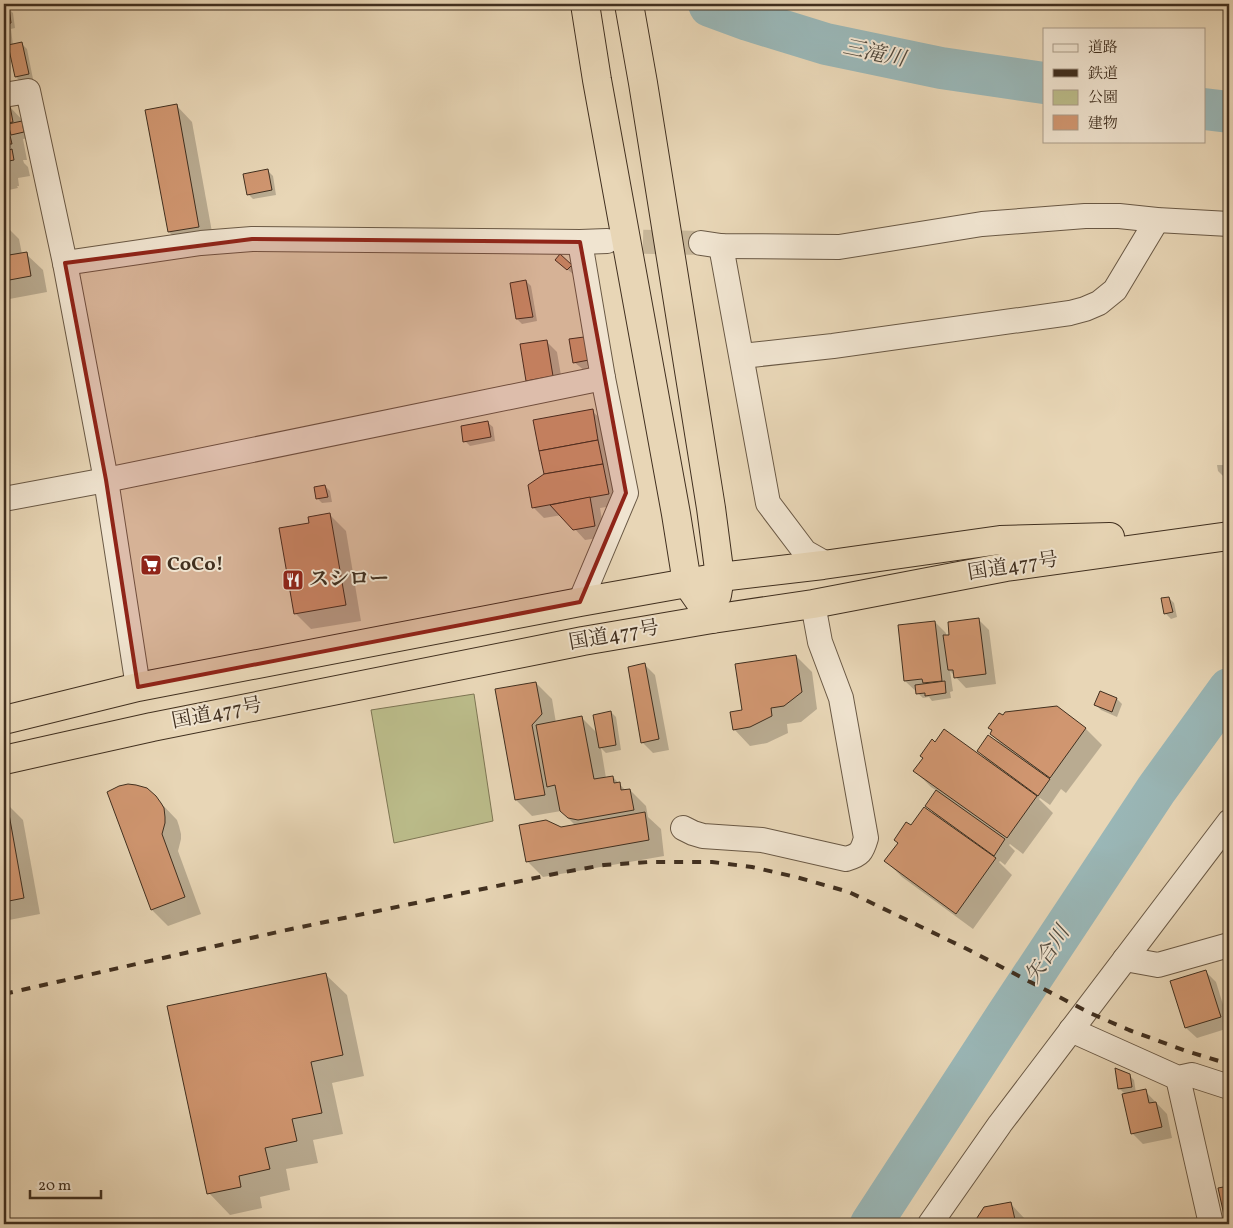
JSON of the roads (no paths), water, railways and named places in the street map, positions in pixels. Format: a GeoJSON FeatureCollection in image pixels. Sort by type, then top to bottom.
{"type":"FeatureCollection","features":[{"type":"Feature","properties":{"kind":"highway"},"geometry":{"type":"LineString","coordinates":[[585,4],[687,583],[712,619]]}},
{"type":"Feature","properties":{"kind":"highway"},"geometry":{"type":"LineString","coordinates":[[629,4],[711,508],[720,577],[712,619]]}},
{"type":"Feature","properties":{"kind":"highway","name":"国道477号"},"geometry":{"type":"LineString","coordinates":[[4,720],[138,687],[720,577],[828,565],[1000,540],[1229,535]]}},
{"type":"Feature","properties":{"kind":"highway","name":"国道477号"},"geometry":{"type":"LineString","coordinates":[[4,760],[152,727],[573,643],[812,604],[1006,566],[1229,535]]}},
{"type":"Feature","properties":{"kind":"street"},"geometry":{"type":"LineString","coordinates":[[4,95],[28,91],[65,263],[106,480],[138,687]]}},
{"type":"Feature","properties":{"kind":"street"},"geometry":{"type":"LineString","coordinates":[[828,565],[805,552],[768,503],[742,356],[711,244],[839,247],[982,224],[1085,216],[1119,216],[1229,224]]}},
{"type":"Feature","properties":{"kind":"street"},"geometry":{"type":"LineString","coordinates":[[742,356],[882,339],[1070,313],[1085,309],[1099,302],[1115,290],[1157,220]]}},
{"type":"Feature","properties":{"kind":"street"},"geometry":{"type":"LineString","coordinates":[[65,263],[201,243],[252,239],[606,241]]}},
{"type":"Feature","properties":{"kind":"street"},"geometry":{"type":"LineString","coordinates":[[580,242],[603,378],[626,493],[580,602]]}},
{"type":"Feature","properties":{"kind":"street"},"geometry":{"type":"LineString","coordinates":[[4,499],[106,480],[603,378]]}},
{"type":"Feature","properties":{"kind":"street"},"geometry":{"type":"LineString","coordinates":[[683,828],[703,836],[762,840],[846,859],[857,856],[863,848],[866,838],[841,698],[820,642],[812,604]]}},
{"type":"Feature","properties":{"kind":"street"},"geometry":{"type":"LineString","coordinates":[[930,1224],[1000,1124],[1229,822]]}},
{"type":"Feature","properties":{"kind":"street"},"geometry":{"type":"LineString","coordinates":[[1126,959],[1158,964],[1229,945]]}},
{"type":"Feature","properties":{"kind":"street"},"geometry":{"type":"LineString","coordinates":[[1071,1030],[1178,1078],[1192,1075],[1229,1087]]}},
{"type":"Feature","properties":{"kind":"street"},"geometry":{"type":"LineString","coordinates":[[1178,1078],[1211,1224]]}},
{"type":"Feature","properties":{"kind":"waterway","name":"三滝川"},"geometry":{"type":"LineString","coordinates":[[709,4],[748,20],[826,44],[941,68],[1043,83]]}},
{"type":"Feature","properties":{"kind":"waterway","name":"三滝川"},"geometry":{"type":"LineString","coordinates":[[1206,109],[1229,112]]}},
{"type":"Feature","properties":{"kind":"waterway","name":"矢合川"},"geometry":{"type":"LineString","coordinates":[[871,1224],[1156,790],[1229,689]]}},
{"type":"Feature","properties":{"kind":"tunnel"},"geometry":{"type":"LineString","coordinates":[[607,241],[701,243]]}},
{"type":"Feature","properties":{"kind":"railway"},"geometry":{"type":"LineString","coordinates":[[4,994],[282,931],[559,873],[604,865],[649,862],[712,862],[752,867],[849,892],[967,949],[1090,1013],[1186,1051],[1229,1064]]}},
{"type":"Feature","properties":{"kind":"place","name":"CoCo!"},"geometry":{"type":"Point","coordinates":[151,565]}},
{"type":"Feature","properties":{"kind":"place","name":"スシロー"},"geometry":{"type":"Point","coordinates":[293,580]}}]}
